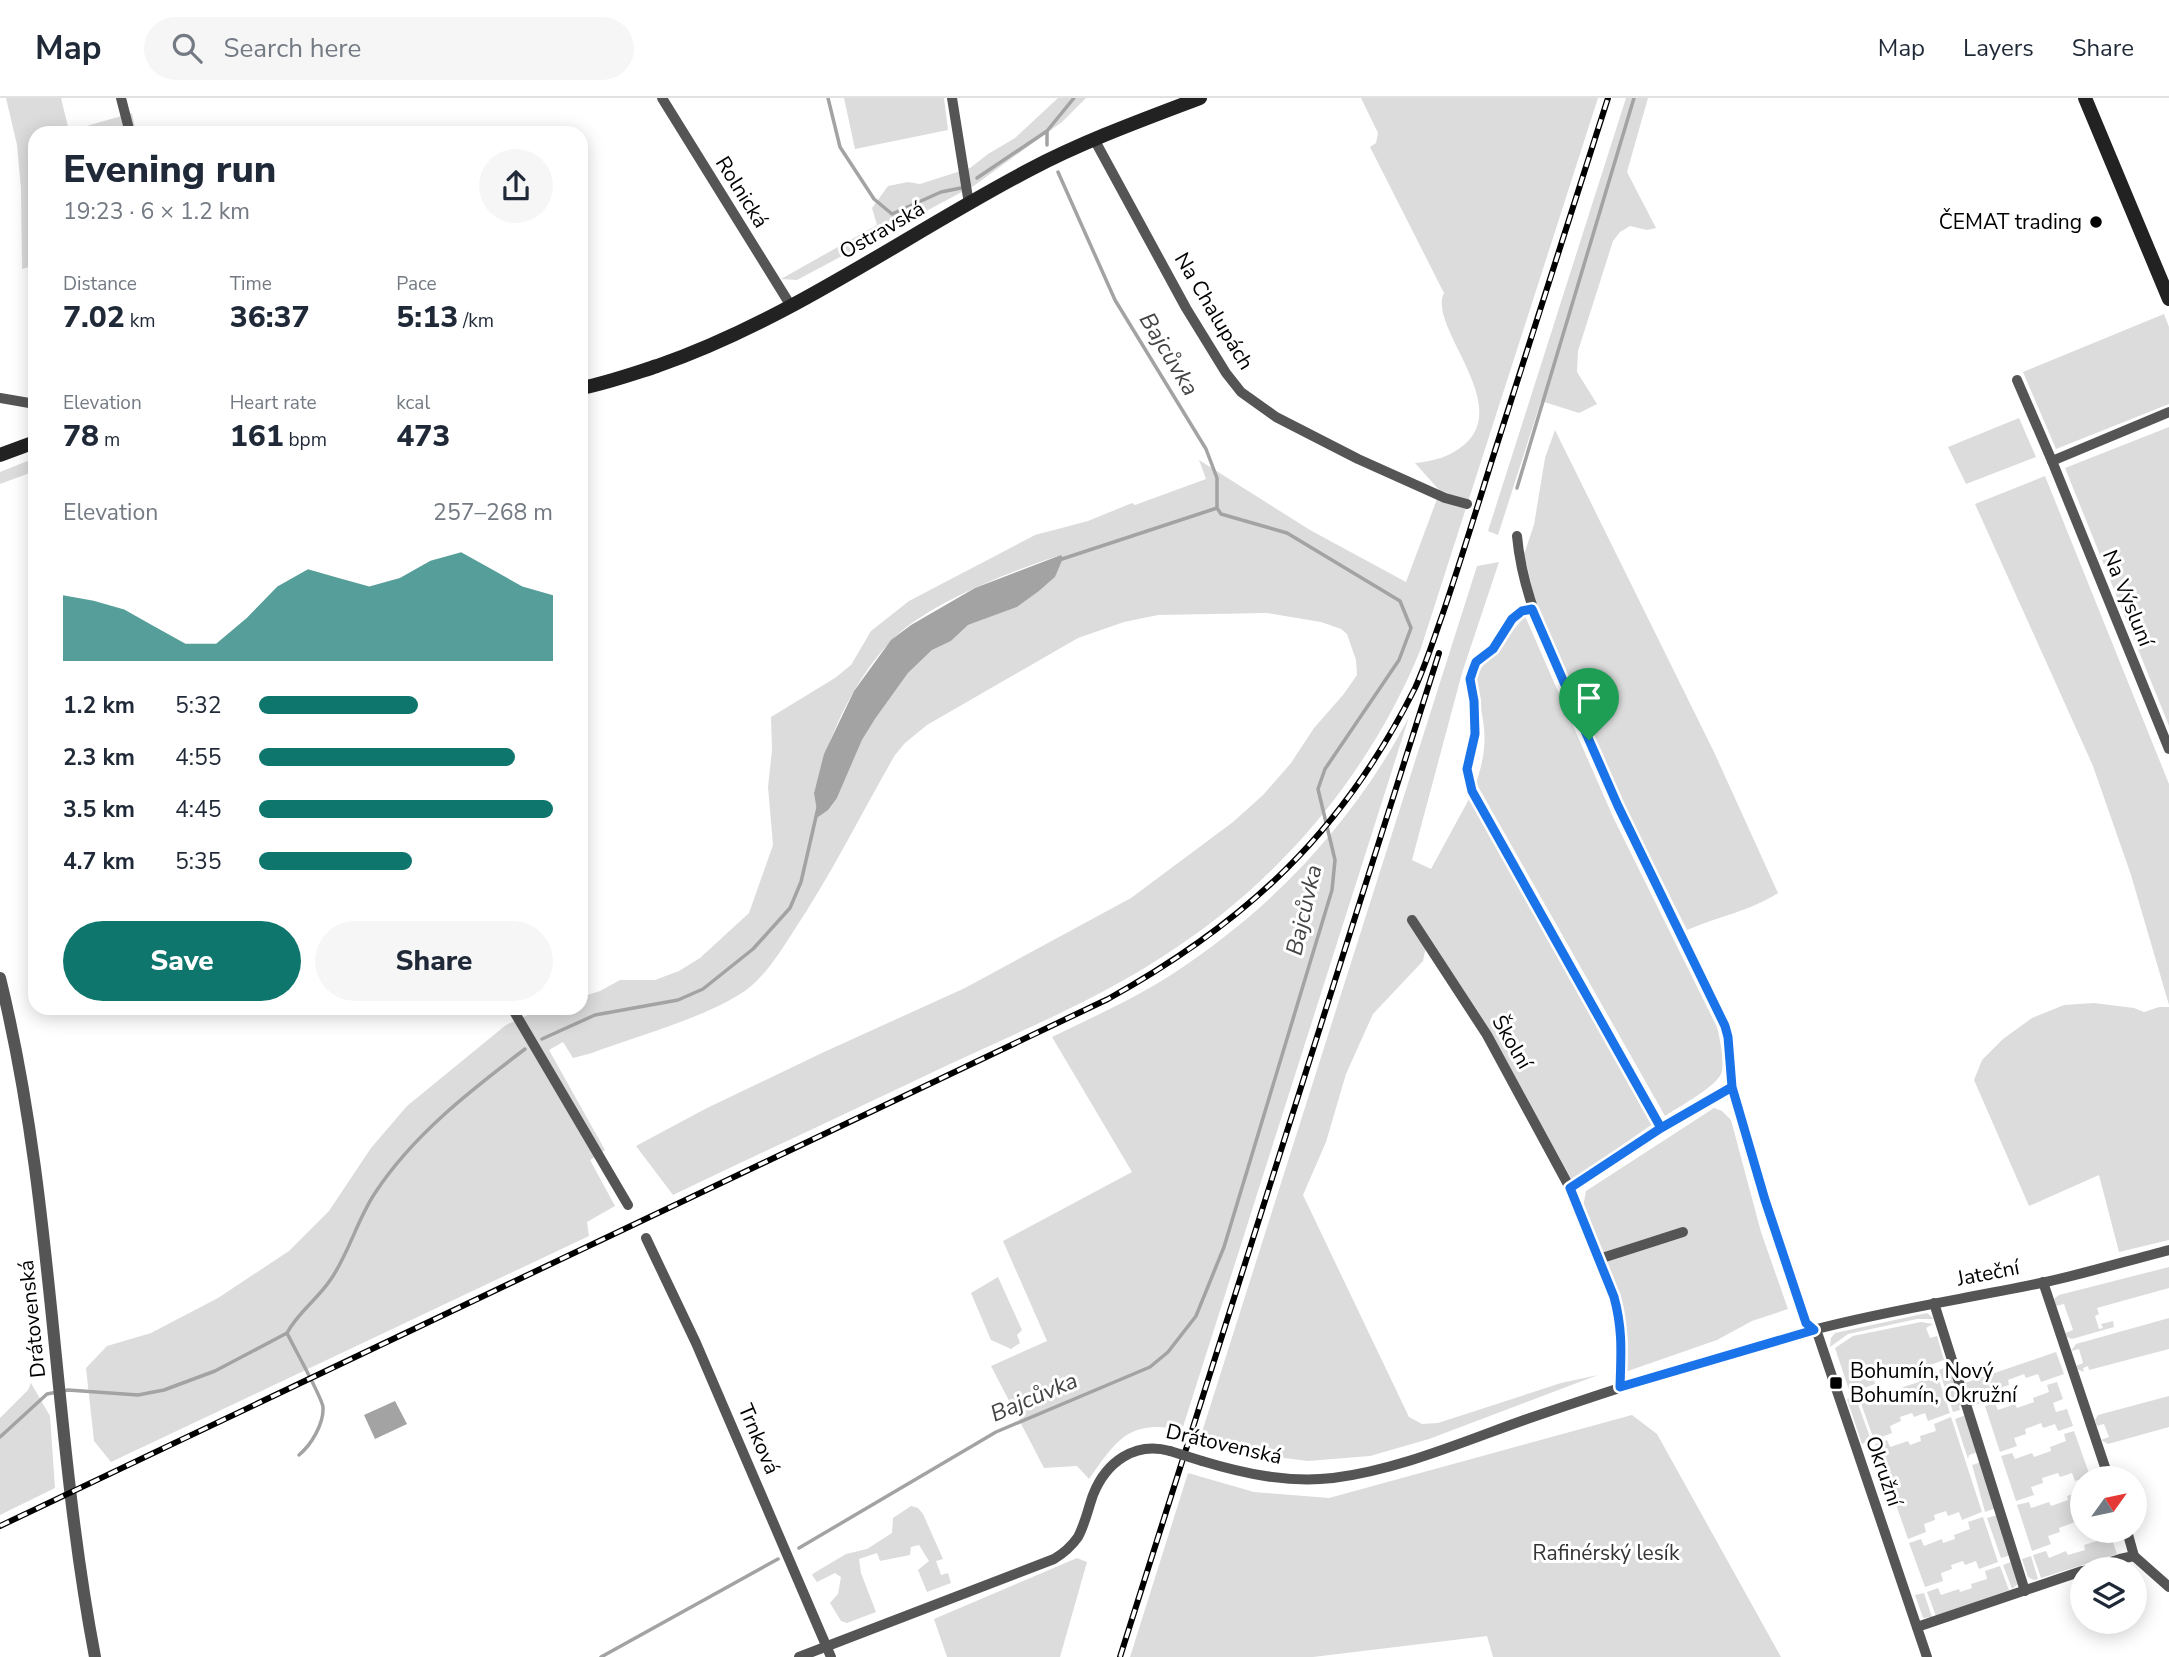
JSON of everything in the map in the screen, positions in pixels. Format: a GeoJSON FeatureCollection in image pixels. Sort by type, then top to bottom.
{"type":"FeatureCollection","features":[{"type":"Feature","properties":{"kind":"main road","name":"Ostravská"},"geometry":{"type":"LineString","coordinates":[[588,386],[693,354],[743,331],[1027,171],[1094,139],[1200,98]]}},
{"type":"Feature","properties":{"kind":"main road"},"geometry":{"type":"LineString","coordinates":[[2085,98],[2169,299]]}},
{"type":"Feature","properties":{"kind":"main road"},"geometry":{"type":"LineString","coordinates":[[0,455],[28,445]]}},
{"type":"Feature","properties":{"kind":"street"},"geometry":{"type":"LineString","coordinates":[[121,98],[128,126]]}},
{"type":"Feature","properties":{"kind":"street","name":"Rolnická"},"geometry":{"type":"LineString","coordinates":[[662,98],[790,306]]}},
{"type":"Feature","properties":{"kind":"street"},"geometry":{"type":"LineString","coordinates":[[952,98],[969,204]]}},
{"type":"Feature","properties":{"kind":"street","name":"Na Chalupách"},"geometry":{"type":"LineString","coordinates":[[1094,139],[1186,308],[1226,373],[1241,392],[1276,417],[1358,459],[1445,498],[1467,504]]}},
{"type":"Feature","properties":{"kind":"street","name":"Na Výsluní"},"geometry":{"type":"LineString","coordinates":[[2017,380],[2169,749]]}},
{"type":"Feature","properties":{"kind":"street"},"geometry":{"type":"LineString","coordinates":[[0,398],[28,403]]}},
{"type":"Feature","properties":{"kind":"street"},"geometry":{"type":"LineString","coordinates":[[2052,461],[2169,412]]}},
{"type":"Feature","properties":{"kind":"street"},"geometry":{"type":"LineString","coordinates":[[1517,536],[1520,567],[1532,609],[1618,806],[1725,1026],[1732,1087],[1765,1200],[1806,1323],[1814,1330]]}},
{"type":"Feature","properties":{"kind":"street"},"geometry":{"type":"LineString","coordinates":[[1532,609],[1522,611],[1512,619],[1493,649],[1476,662],[1470,679],[1475,734],[1467,769],[1472,791],[1661,1128]]}},
{"type":"Feature","properties":{"kind":"street","name":"Školní"},"geometry":{"type":"LineString","coordinates":[[1412,919],[1487,1035],[1570,1188],[1614,1297],[1622,1331],[1620,1387]]}},
{"type":"Feature","properties":{"kind":"street","name":"Drátovenská"},"geometry":{"type":"LineString","coordinates":[[0,978],[18,1055],[30,1124],[74,1524],[95,1657]]}},
{"type":"Feature","properties":{"kind":"street"},"geometry":{"type":"LineString","coordinates":[[516,1015],[628,1205]]}},
{"type":"Feature","properties":{"kind":"street"},"geometry":{"type":"LineString","coordinates":[[1570,1188],[1661,1128],[1732,1087]]}},
{"type":"Feature","properties":{"kind":"street"},"geometry":{"type":"LineString","coordinates":[[1599,1259],[1683,1231]]}},
{"type":"Feature","properties":{"kind":"street","name":"Trnková"},"geometry":{"type":"LineString","coordinates":[[646,1238],[696,1343],[831,1657]]}},
{"type":"Feature","properties":{"kind":"street","name":"Jateční"},"geometry":{"type":"LineString","coordinates":[[1814,1330],[2043,1282],[2169,1250]]}},
{"type":"Feature","properties":{"kind":"street"},"geometry":{"type":"LineString","coordinates":[[2043,1282],[2105,1466]]}},
{"type":"Feature","properties":{"kind":"street"},"geometry":{"type":"LineString","coordinates":[[1934,1303],[2025,1591]]}},
{"type":"Feature","properties":{"kind":"street"},"geometry":{"type":"LineString","coordinates":[[1620,1387],[1814,1330]]}},
{"type":"Feature","properties":{"kind":"street","name":"Okružní"},"geometry":{"type":"LineString","coordinates":[[1814,1330],[1818,1335],[1927,1657]]}},
{"type":"Feature","properties":{"kind":"street","name":"Drátovenská"},"geometry":{"type":"LineString","coordinates":[[799,1657],[1054,1559],[1068,1550],[1079,1535],[1101,1480],[1125,1454],[1142,1448],[1170,1451],[1232,1470],[1269,1477],[1313,1479],[1349,1475],[1418,1457],[1620,1387]]}},
{"type":"Feature","properties":{"kind":"street"},"geometry":{"type":"LineString","coordinates":[[2131,1544],[2134,1556],[2169,1587]]}},
{"type":"Feature","properties":{"kind":"street"},"geometry":{"type":"LineString","coordinates":[[2129,1557],[2134,1556]]}},
{"type":"Feature","properties":{"kind":"street"},"geometry":{"type":"LineString","coordinates":[[1917,1628],[2070,1575]]}},
{"type":"Feature","properties":{"kind":"green space"},"geometry":{"type":"Polygon","coordinates":[[[6,98],[61,98],[68,126],[28,126],[28,267],[22,269],[21,189],[17,145],[6,98]]]}},
{"type":"Feature","properties":{"kind":"green space"},"geometry":{"type":"Polygon","coordinates":[[[844,98],[944,98],[948,130],[855,149],[844,98]]]}},
{"type":"Feature","properties":{"kind":"green space"},"geometry":{"type":"Polygon","coordinates":[[[1058,98],[1086,98],[1062,122],[975,185],[797,280],[781,279],[877,225],[872,208],[888,186],[908,182],[920,184],[970,168],[1015,138],[1058,98]]]}},
{"type":"Feature","properties":{"kind":"green space"},"geometry":{"type":"Polygon","coordinates":[[[1361,98],[1598,98],[1420,651],[1374,742],[1346,784],[1315,824],[1280,861],[1244,896],[1204,928],[1137,973],[1058,1014],[673,1195],[636,1146],[705,1109],[965,988],[1131,898],[1233,822],[1263,795],[1291,763],[1314,728],[1357,675],[1356,660],[1347,634],[1341,629],[1321,622],[1267,613],[1158,615],[1124,622],[1078,638],[927,725],[905,743],[895,755],[807,910],[769,967],[746,990],[704,1013],[592,1053],[573,1058],[563,1042],[549,1050],[605,1150],[590,1160],[615,1206],[587,1222],[589,1236],[111,1462],[94,1441],[86,1368],[107,1346],[151,1333],[218,1298],[289,1251],[329,1211],[371,1148],[407,1106],[506,1025],[528,1015],[588,1015],[588,995],[620,980],[655,980],[679,971],[700,958],[749,913],[773,845],[768,787],[772,750],[771,717],[835,678],[851,665],[871,631],[909,601],[1035,535],[1088,521],[1132,503],[1135,505],[1206,479],[1199,460],[1310,530],[1406,582],[1440,491],[1415,463],[1442,458],[1465,444],[1477,427],[1479,408],[1475,387],[1447,325],[1442,307],[1444,293],[1370,147],[1376,143],[1378,133],[1361,98]],[[1061,555],[970,590],[905,628],[876,658],[853,694],[826,752],[814,793],[837,798],[862,740],[875,719],[908,673],[932,650],[951,641],[968,625],[1017,607],[1055,577],[1061,555]]]}},
{"type":"Feature","properties":{"kind":"green space"},"geometry":{"type":"Polygon","coordinates":[[[1626,98],[1648,98],[1627,172],[1656,228],[1647,230],[1630,226],[1620,232],[1613,241],[1578,351],[1577,372],[1597,404],[1579,413],[1541,401],[1498,535],[1488,531],[1626,98]]]}},
{"type":"Feature","properties":{"kind":"green space"},"geometry":{"type":"Polygon","coordinates":[[[132,113],[135,126],[86,126],[132,113]]]}},
{"type":"Feature","properties":{"kind":"green space"},"geometry":{"type":"Polygon","coordinates":[[[2164,314],[2169,327],[2169,404],[2056,449],[2023,372],[2164,314]]]}},
{"type":"Feature","properties":{"kind":"green space"},"geometry":{"type":"Polygon","coordinates":[[[2019,418],[2036,457],[1966,484],[1948,447],[2019,418]]]}},
{"type":"Feature","properties":{"kind":"green space"},"geometry":{"type":"Polygon","coordinates":[[[2169,427],[2169,726],[2065,468],[2169,427]]]}},
{"type":"Feature","properties":{"kind":"green space"},"geometry":{"type":"Polygon","coordinates":[[[1555,430],[1714,752],[1778,893],[1745,909],[1687,930],[1630,817],[1538,613],[1524,554],[1534,525],[1545,458],[1555,430]]]}},
{"type":"Feature","properties":{"kind":"green space"},"geometry":{"type":"Polygon","coordinates":[[[28,461],[28,474],[0,484],[0,472],[28,461]]]}},
{"type":"Feature","properties":{"kind":"green space"},"geometry":{"type":"Polygon","coordinates":[[[2045,476],[2169,784],[2169,1005],[2131,875],[2093,766],[1975,504],[2045,476]]]}},
{"type":"Feature","properties":{"kind":"green space"},"geometry":{"type":"Polygon","coordinates":[[[1499,562],[1462,673],[1412,860],[1431,869],[1469,799],[1654,1123],[1572,1180],[1481,1018],[1428,937],[1423,961],[1373,1014],[1346,1074],[1326,1142],[1303,1195],[1409,1417],[1422,1424],[1438,1423],[1561,1383],[1598,1375],[1429,1439],[1370,1456],[1308,1461],[1251,1454],[1201,1435],[1477,566],[1499,562]]]}},
{"type":"Feature","properties":{"kind":"green space"},"geometry":{"type":"Polygon","coordinates":[[[1525,616],[1614,819],[1717,1027],[1722,1060],[1720,1077],[1707,1089],[1665,1116],[1476,783],[1483,756],[1484,733],[1474,682],[1476,674],[1525,616]]]}},
{"type":"Feature","properties":{"kind":"green space"},"geometry":{"type":"Polygon","coordinates":[[[1409,717],[1182,1430],[1149,1427],[1126,1435],[1108,1453],[1089,1479],[1077,1466],[1044,1468],[991,1366],[1047,1341],[1003,1241],[1132,1172],[1052,1037],[1160,982],[1245,920],[1308,860],[1337,827],[1363,792],[1409,717]]]}},
{"type":"Feature","properties":{"kind":"green space"},"geometry":{"type":"Polygon","coordinates":[[[2094,1003],[2134,1008],[2144,1012],[2169,1007],[2169,1240],[2119,1252],[2099,1175],[2029,1206],[1974,1080],[1982,1060],[2003,1039],[2032,1018],[2064,1005],[2094,1003]]]}},
{"type":"Feature","properties":{"kind":"green space"},"geometry":{"type":"Polygon","coordinates":[[[1714,1108],[1722,1111],[1731,1120],[1761,1232],[1788,1309],[1752,1321],[1717,1340],[1625,1372],[1628,1342],[1620,1296],[1583,1207],[1586,1191],[1714,1108]]]}},
{"type":"Feature","properties":{"kind":"green space"},"geometry":{"type":"Polygon","coordinates":[[[2169,1267],[2169,1288],[2097,1308],[2099,1314],[2095,1316],[2099,1329],[2103,1328],[2101,1324],[2113,1321],[2114,1327],[2072,1339],[2067,1337],[2065,1333],[2073,1330],[2064,1304],[2056,1306],[2054,1299],[2059,1295],[2169,1267]]]}},
{"type":"Feature","properties":{"kind":"green space"},"geometry":{"type":"Polygon","coordinates":[[[998,1277],[1022,1330],[1017,1335],[1020,1343],[1011,1349],[991,1340],[971,1293],[998,1277]]]}},
{"type":"Feature","properties":{"kind":"green space"},"geometry":{"type":"Polygon","coordinates":[[[1927,1313],[1934,1319],[1917,1319],[1848,1334],[1830,1347],[1835,1333],[1927,1313]]]}},
{"type":"Feature","properties":{"kind":"green space"},"geometry":{"type":"Polygon","coordinates":[[[2169,1318],[2169,1349],[2089,1370],[2088,1366],[2083,1368],[2084,1372],[2077,1369],[2076,1366],[2083,1363],[2079,1349],[2071,1351],[2076,1344],[2169,1318]]]}},
{"type":"Feature","properties":{"kind":"green space"},"geometry":{"type":"Polygon","coordinates":[[[1921,1322],[1933,1324],[1926,1328],[1930,1338],[1937,1336],[1944,1360],[1911,1372],[1908,1364],[1897,1368],[1895,1364],[1883,1368],[1884,1372],[1873,1376],[1875,1384],[1850,1393],[1835,1348],[1853,1336],[1921,1322]]]}},
{"type":"Feature","properties":{"kind":"green space"},"geometry":{"type":"Polygon","coordinates":[[[2056,1352],[2064,1374],[2041,1382],[2038,1374],[2026,1378],[2024,1374],[2008,1380],[2009,1385],[1997,1389],[2000,1397],[1972,1406],[1965,1383],[2056,1352]]]}},
{"type":"Feature","properties":{"kind":"green space"},"geometry":{"type":"Polygon","coordinates":[[[1949,1366],[1962,1405],[1959,1406],[1960,1410],[1953,1412],[1939,1370],[1949,1366]]]}},
{"type":"Feature","properties":{"kind":"green space"},"geometry":{"type":"Polygon","coordinates":[[[1935,1368],[1950,1413],[1928,1421],[1925,1413],[1914,1417],[1912,1413],[1900,1417],[1901,1421],[1890,1426],[1892,1433],[1874,1440],[1858,1395],[1870,1391],[1872,1398],[1891,1391],[1892,1395],[1904,1391],[1903,1387],[1919,1382],[1917,1375],[1935,1368]]]}},
{"type":"Feature","properties":{"kind":"green space"},"geometry":{"type":"Polygon","coordinates":[[[2057,1382],[2063,1399],[2053,1403],[2056,1412],[2067,1409],[2073,1426],[2058,1431],[2055,1424],[2043,1428],[2041,1423],[2025,1429],[2026,1434],[2014,1438],[2017,1446],[2000,1452],[1985,1406],[1995,1403],[1998,1410],[2015,1404],[2017,1408],[2034,1402],[2033,1398],[2049,1392],[2047,1385],[2057,1382]]]}},
{"type":"Feature","properties":{"kind":"green space"},"geometry":{"type":"Polygon","coordinates":[[[31,1383],[50,1416],[55,1488],[0,1515],[0,1418],[28,1390],[31,1383]]]}},
{"type":"Feature","properties":{"kind":"green space"},"geometry":{"type":"Polygon","coordinates":[[[1855,1396],[1870,1437],[1862,1444],[1847,1399],[1855,1396]]]}},
{"type":"Feature","properties":{"kind":"green space"},"geometry":{"type":"Polygon","coordinates":[[[2169,1396],[2169,1427],[2108,1444],[2101,1440],[2109,1437],[2104,1424],[2097,1426],[2095,1420],[2098,1415],[2169,1396]]]}},
{"type":"Feature","properties":{"kind":"green space","name":"Rafinérský lesík"},"geometry":{"type":"Polygon","coordinates":[[[1632,1415],[1657,1434],[1781,1657],[1493,1657],[1487,1636],[1313,1657],[1130,1657],[1188,1473],[1254,1492],[1329,1498],[1632,1415]]]}},
{"type":"Feature","properties":{"kind":"green space"},"geometry":{"type":"Polygon","coordinates":[[[1966,1415],[1978,1452],[1969,1455],[1968,1459],[1955,1419],[1966,1415]]]}},
{"type":"Feature","properties":{"kind":"green space"},"geometry":{"type":"Polygon","coordinates":[[[1951,1417],[1982,1512],[1962,1520],[1959,1512],[1948,1516],[1946,1511],[1934,1515],[1935,1520],[1924,1524],[1926,1532],[1908,1539],[1875,1444],[1887,1440],[1890,1447],[1908,1441],[1910,1445],[1921,1441],[1920,1436],[1936,1431],[1934,1424],[1951,1417]]]}},
{"type":"Feature","properties":{"kind":"green space"},"geometry":{"type":"Polygon","coordinates":[[[2074,1431],[2086,1466],[2070,1466],[2070,1474],[2060,1477],[2058,1473],[2042,1478],[2043,1483],[2031,1487],[2034,1495],[2016,1501],[2001,1456],[2012,1453],[2015,1459],[2032,1453],[2034,1457],[2051,1451],[2050,1447],[2066,1441],[2064,1434],[2074,1431]]]}},
{"type":"Feature","properties":{"kind":"green space"},"geometry":{"type":"Polygon","coordinates":[[[1981,1462],[1996,1508],[1985,1512],[1972,1465],[1981,1462]]]}},
{"type":"Feature","properties":{"kind":"green space"},"geometry":{"type":"Polygon","coordinates":[[[2070,1495],[2070,1524],[2059,1528],[2060,1532],[2048,1536],[2051,1544],[2032,1551],[2017,1505],[2029,1502],[2031,1508],[2049,1502],[2051,1506],[2068,1500],[2067,1496],[2070,1495]]]}},
{"type":"Feature","properties":{"kind":"green space"},"geometry":{"type":"Polygon","coordinates":[[[911,1506],[918,1508],[923,1514],[943,1559],[936,1561],[941,1575],[948,1573],[951,1583],[927,1592],[918,1570],[929,1561],[919,1545],[911,1547],[910,1555],[880,1561],[877,1553],[859,1559],[861,1573],[876,1612],[847,1623],[841,1621],[830,1603],[838,1594],[841,1577],[835,1573],[817,1582],[812,1575],[846,1554],[867,1549],[892,1533],[893,1518],[911,1506]]]}},
{"type":"Feature","properties":{"kind":"green space"},"geometry":{"type":"Polygon","coordinates":[[[1997,1515],[2011,1555],[2001,1558],[1987,1518],[1997,1515]]]}},
{"type":"Feature","properties":{"kind":"green space"},"geometry":{"type":"Polygon","coordinates":[[[1983,1517],[1998,1562],[1979,1569],[1976,1561],[1965,1565],[1963,1561],[1951,1565],[1952,1569],[1941,1573],[1943,1581],[1925,1587],[1909,1543],[1921,1539],[1924,1546],[1942,1539],[1943,1543],[1955,1539],[1954,1535],[1970,1529],[1968,1522],[1983,1517]]]}},
{"type":"Feature","properties":{"kind":"green space"},"geometry":{"type":"Polygon","coordinates":[[[2114,1544],[2117,1554],[2108,1557],[2070,1557],[2070,1569],[2041,1578],[2033,1555],[2046,1551],[2049,1558],[2066,1551],[2068,1555],[2085,1550],[2084,1545],[2114,1544]]]}},
{"type":"Feature","properties":{"kind":"green space"},"geometry":{"type":"Polygon","coordinates":[[[2031,1556],[2038,1579],[2034,1580],[2028,1577],[2022,1559],[2031,1556]]]}},
{"type":"Feature","properties":{"kind":"green space"},"geometry":{"type":"Polygon","coordinates":[[[1077,1558],[1087,1562],[1060,1657],[947,1657],[934,1619],[1077,1558]]]}},
{"type":"Feature","properties":{"kind":"green space"},"geometry":{"type":"Polygon","coordinates":[[[2013,1561],[2019,1583],[2012,1589],[2003,1565],[2013,1561]]]}},
{"type":"Feature","properties":{"kind":"green space"},"geometry":{"type":"Polygon","coordinates":[[[2000,1566],[2009,1590],[1936,1616],[1927,1592],[1938,1588],[1941,1595],[1972,1588],[1971,1584],[1987,1579],[1985,1571],[2000,1566]]]}},
{"type":"Feature","properties":{"kind":"green space"},"geometry":{"type":"Polygon","coordinates":[[[1924,1593],[1932,1617],[1923,1618],[1915,1595],[1924,1593]]]}},
{"type":"Feature","properties":{"kind":"shaded area"},"geometry":{"type":"Polygon","coordinates":[[[1061,555],[1063,558],[1055,577],[1039,591],[1017,607],[968,625],[951,641],[932,650],[908,673],[862,740],[837,798],[828,810],[818,817],[814,793],[824,754],[854,691],[891,640],[911,625],[975,588],[1061,555]]]}},
{"type":"Feature","properties":{"kind":"shaded area"},"geometry":{"type":"Polygon","coordinates":[[[395,1401],[407,1424],[375,1439],[364,1415],[395,1401]]]}},
{"type":"Feature","properties":{"kind":"waterway"},"geometry":{"type":"LineString","coordinates":[[828,98],[840,147],[874,199],[892,214],[941,192],[961,188]]}},
{"type":"Feature","properties":{"kind":"waterway","name":"Bajcůvka"},"geometry":{"type":"LineString","coordinates":[[1047,145],[1047,131],[1074,98]]}},
{"type":"Feature","properties":{"kind":"waterway"},"geometry":{"type":"LineString","coordinates":[[1517,488],[1634,98]]}},
{"type":"Feature","properties":{"kind":"waterway"},"geometry":{"type":"LineString","coordinates":[[977,178],[1047,131]]}},
{"type":"Feature","properties":{"kind":"waterway","name":"Bajcůvka"},"geometry":{"type":"LineString","coordinates":[[799,1548],[996,1432],[1150,1367],[1168,1352],[1196,1316],[1224,1247],[1332,890],[1335,860],[1318,789],[1325,769],[1399,660],[1411,628],[1400,601],[1287,533],[1221,514],[1217,508],[1217,478],[1206,449],[1115,300],[1058,172]]}},
{"type":"Feature","properties":{"kind":"waterway"},"geometry":{"type":"LineString","coordinates":[[1059,560],[1217,508]]}},
{"type":"Feature","properties":{"kind":"waterway"},"geometry":{"type":"LineString","coordinates":[[542,1039],[595,1015],[678,1000],[703,989],[753,949],[790,908],[801,882],[818,808]]}},
{"type":"Feature","properties":{"kind":"waterway"},"geometry":{"type":"LineString","coordinates":[[299,1455],[316,1434],[323,1407],[287,1333],[331,1279],[369,1203],[390,1172],[444,1115],[525,1049]]}},
{"type":"Feature","properties":{"kind":"waterway"},"geometry":{"type":"LineString","coordinates":[[0,1437],[47,1394],[68,1390],[138,1395],[164,1390],[215,1371],[287,1333]]}},
{"type":"Feature","properties":{"kind":"waterway","name":"Bajcůvka"},"geometry":{"type":"LineString","coordinates":[[601,1657],[778,1559]]}},
{"type":"Feature","properties":{"kind":"railway"},"geometry":{"type":"LineString","coordinates":[[0,1526],[1108,999],[1204,938],[1247,905],[1287,869],[1356,787],[1387,740],[1415,688],[1456,575],[1608,98]]}},
{"type":"Feature","properties":{"kind":"railway"},"geometry":{"type":"LineString","coordinates":[[1120,1657],[1439,653]]}},
{"type":"Feature","properties":{"kind":"place","name":"ČEMAT trading"},"geometry":{"type":"Point","coordinates":[2096,222]}},
{"type":"Feature","properties":{"kind":"place","name":"Bohumín, Nový Bohumín, Okružní"},"geometry":{"type":"Point","coordinates":[1836,1383]}},
{"type":"Feature","properties":{"kind":"route"},"geometry":{"type":"LineString","coordinates":[[1589,740],[1532,609],[1522,611],[1504,629],[1493,649],[1476,662],[1470,679],[1475,734],[1467,769],[1472,791],[1661,1128],[1732,1087],[1765,1200],[1806,1323],[1814,1330],[1620,1387],[1622,1331],[1614,1297],[1570,1188],[1661,1128],[1732,1087],[1725,1026],[1618,806],[1589,740]]}}]}
